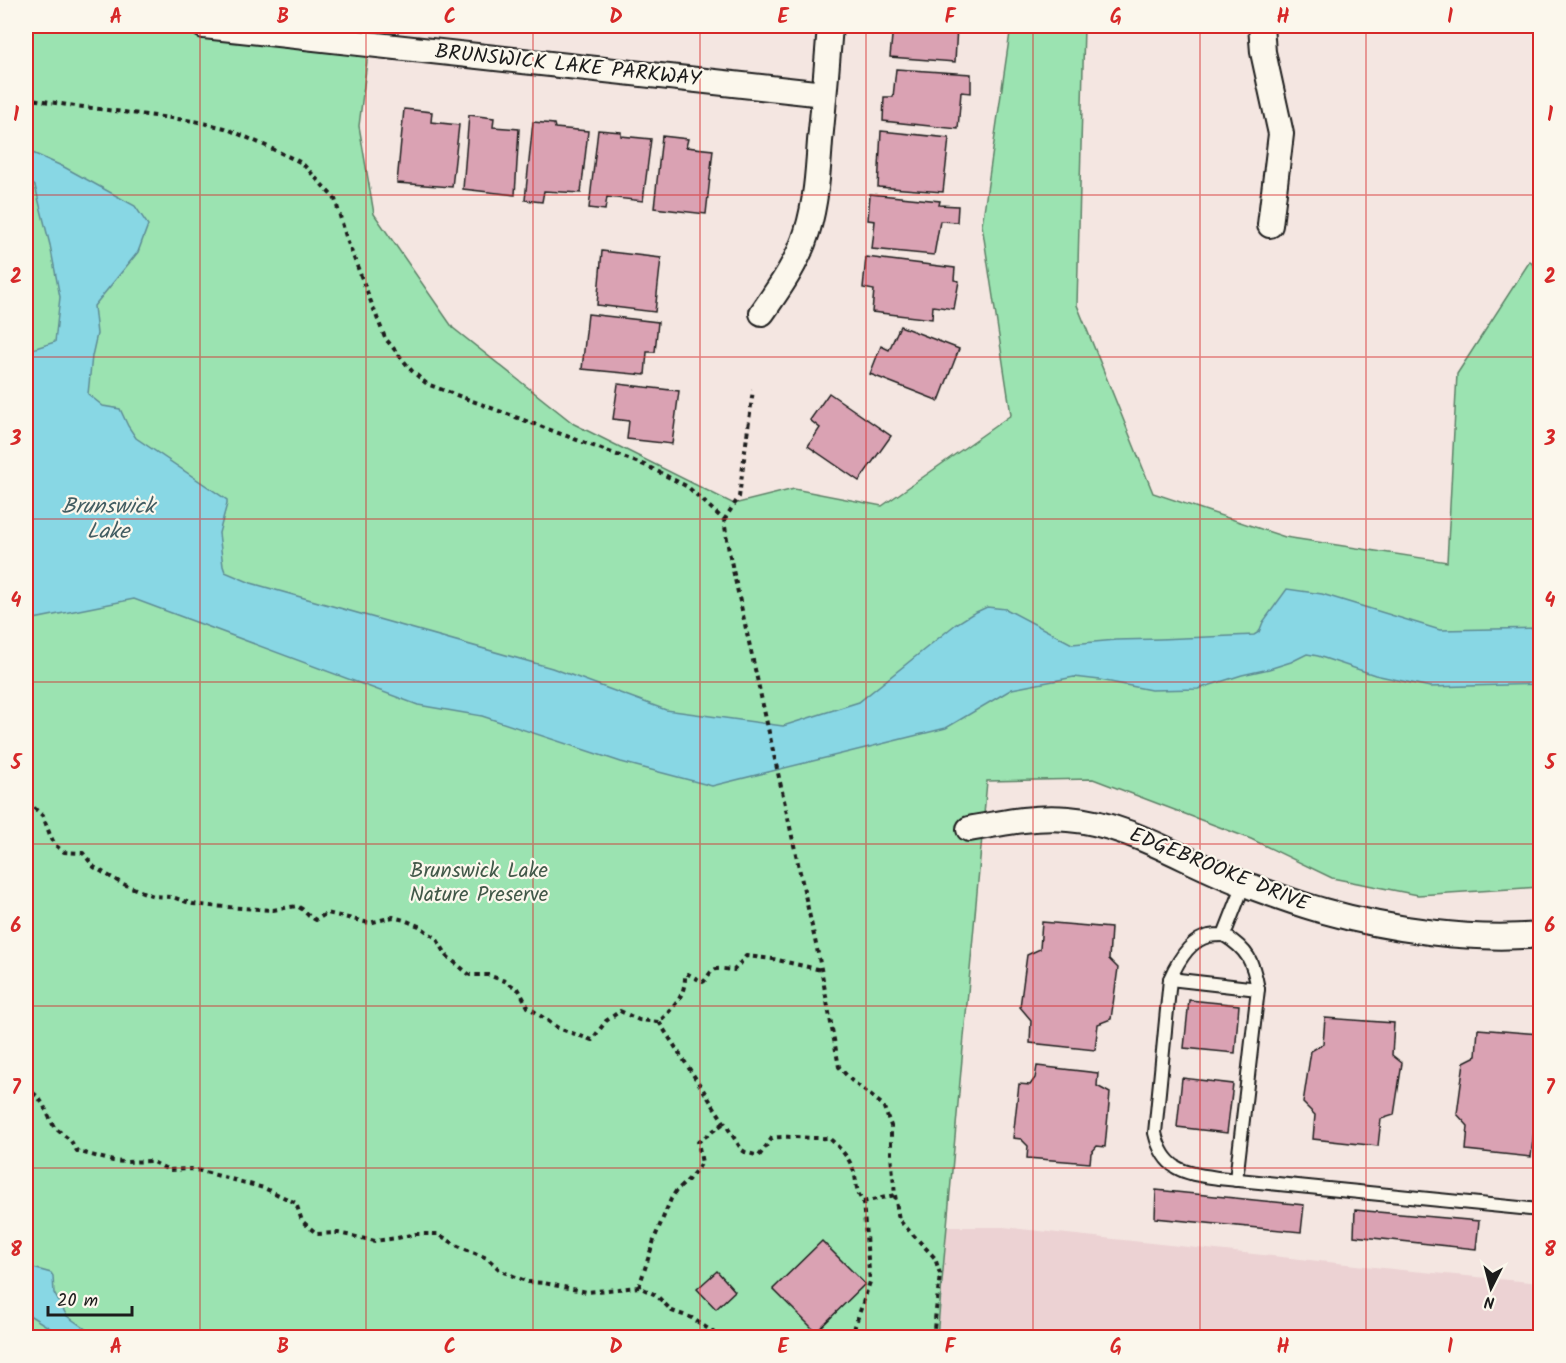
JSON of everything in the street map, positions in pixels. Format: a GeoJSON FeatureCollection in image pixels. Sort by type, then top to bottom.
{"type":"FeatureCollection","features":[{"type":"Feature","properties":{"kind":"street","name":"BRUNSWICK LAKE PARKWAY"},"geometry":{"type":"LineString","coordinates":[[204,26],[824,94]]}},
{"type":"Feature","properties":{"kind":"street"},"geometry":{"type":"LineString","coordinates":[[762,313],[788,274],[807,233],[813,207],[830,26]]}},
{"type":"Feature","properties":{"kind":"street"},"geometry":{"type":"LineString","coordinates":[[1261,26],[1263,52],[1281,134],[1270,225]]}},
{"type":"Feature","properties":{"kind":"street","name":"EDGEBROOKE DRIVE"},"geometry":{"type":"LineString","coordinates":[[969,829],[1022,819],[1069,819],[1092,822],[1154,844],[1244,884],[1324,911],[1386,926],[1454,934],[1522,937],[1540,935]]}},
{"type":"Feature","properties":{"kind":"lane"},"geometry":{"type":"LineString","coordinates":[[1224,935],[1244,884]]}},
{"type":"Feature","properties":{"kind":"lane"},"geometry":{"type":"LineString","coordinates":[[1236,1180],[1258,989],[1250,960],[1237,944],[1224,935],[1207,936],[1190,947],[1170,979],[1155,1133],[1158,1146],[1166,1159],[1175,1167],[1193,1175],[1236,1180],[1540,1210]]}},
{"type":"Feature","properties":{"kind":"lane"},"geometry":{"type":"LineString","coordinates":[[1170,979],[1258,989]]}},
{"type":"Feature","properties":{"kind":"path"},"geometry":{"type":"LineString","coordinates":[[26,98],[194,121],[225,128],[302,163],[335,199],[346,240],[385,338],[412,371],[427,384],[647,466],[688,487],[724,520],[729,552],[819,958],[839,1067],[852,1081],[883,1105],[891,1126],[891,1155],[899,1220],[935,1258],[940,1274],[933,1338]]}},
{"type":"Feature","properties":{"kind":"path"},"geometry":{"type":"LineString","coordinates":[[724,520],[739,497],[753,390]]}},
{"type":"Feature","properties":{"kind":"path"},"geometry":{"type":"LineString","coordinates":[[26,806],[31,805],[44,816],[52,839],[64,852],[83,853],[94,867],[121,883],[145,893],[211,906],[273,910],[297,906],[316,920],[327,913],[369,922],[393,917],[419,926],[436,938],[448,957],[470,975],[488,975],[506,981],[519,990],[528,1007],[558,1028],[592,1040],[606,1021],[620,1011],[639,1020],[659,1022]]}},
{"type":"Feature","properties":{"kind":"path"},"geometry":{"type":"LineString","coordinates":[[659,1022],[682,994],[685,974],[703,982],[715,969],[734,970],[746,956],[773,959],[821,970]]}},
{"type":"Feature","properties":{"kind":"path"},"geometry":{"type":"LineString","coordinates":[[659,1022],[742,1150],[759,1156],[772,1138],[778,1137],[829,1138],[844,1152],[853,1170],[856,1192],[863,1203],[870,1282],[853,1338]]}},
{"type":"Feature","properties":{"kind":"path"},"geometry":{"type":"LineString","coordinates":[[26,1087],[38,1097],[54,1127],[71,1141],[77,1151],[113,1161],[151,1161],[169,1170],[191,1169],[264,1188],[296,1203],[302,1221],[317,1234],[338,1233],[375,1240],[415,1234],[438,1234],[458,1246],[487,1258],[501,1271],[528,1282],[587,1292],[639,1287],[656,1295],[672,1311],[692,1318],[722,1338]]}},
{"type":"Feature","properties":{"kind":"path"},"geometry":{"type":"LineString","coordinates":[[639,1287],[671,1199],[702,1163],[698,1142],[724,1123]]}},
{"type":"Feature","properties":{"kind":"path"},"geometry":{"type":"LineString","coordinates":[[863,1203],[895,1195]]}},
{"type":"Feature","properties":{"kind":"shaded area"},"geometry":{"type":"Polygon","coordinates":[[[947,1227],[1003,1227],[1540,1283],[1540,1337],[937,1337],[947,1227]]]}},
{"type":"Feature","properties":{"kind":"green space","name":"Brunswick Lake Nature Preserve"},"geometry":{"type":"Polygon","coordinates":[[[26,26],[204,26],[369,45],[359,126],[374,214],[453,328],[574,424],[734,504],[794,489],[882,506],[1011,415],[982,225],[1011,26],[1084,26],[1077,305],[1153,493],[1285,537],[1447,562],[1457,374],[1530,261],[1540,275],[1540,887],[1418,895],[1332,878],[1251,839],[1093,779],[987,781],[937,1337],[26,1337],[26,26]]]}},
{"type":"Feature","properties":{"kind":"water","name":"Brunswick Lake"},"geometry":{"type":"Polygon","coordinates":[[[26,150],[64,167],[135,206],[148,225],[138,252],[94,306],[97,334],[88,394],[103,406],[120,409],[136,438],[227,500],[219,533],[223,566],[225,572],[251,583],[552,668],[666,710],[783,726],[859,702],[956,624],[987,607],[1006,609],[1072,644],[1116,640],[1254,635],[1259,632],[1263,622],[1287,589],[1322,594],[1440,630],[1540,628],[1540,684],[1430,687],[1375,675],[1307,654],[1291,662],[1198,689],[1151,690],[1074,677],[1012,689],[946,728],[712,786],[621,762],[482,716],[418,705],[134,599],[34,619],[26,626],[26,351],[55,342],[60,297],[35,186],[26,178],[26,150]]]}},
{"type":"Feature","properties":{"kind":"water"},"geometry":{"type":"Polygon","coordinates":[[[26,1266],[51,1273],[54,1293],[67,1316],[97,1337],[64,1337],[26,1313],[26,1266]]]}},
{"type":"Feature","properties":{"kind":"building"},"geometry":{"type":"Polygon","coordinates":[[[893,26],[957,26],[955,62],[890,57],[893,26]]]}},
{"type":"Feature","properties":{"kind":"building"},"geometry":{"type":"Polygon","coordinates":[[[896,69],[971,74],[971,93],[961,92],[958,129],[883,121],[884,97],[893,97],[896,69]]]}},
{"type":"Feature","properties":{"kind":"building"},"geometry":{"type":"Polygon","coordinates":[[[404,109],[432,112],[431,122],[459,125],[452,187],[397,183],[404,109]]]}},
{"type":"Feature","properties":{"kind":"building"},"geometry":{"type":"Polygon","coordinates":[[[469,115],[494,118],[493,127],[519,129],[515,195],[463,189],[469,115]]]}},
{"type":"Feature","properties":{"kind":"building"},"geometry":{"type":"Polygon","coordinates":[[[533,122],[554,124],[555,128],[588,131],[581,193],[544,191],[542,202],[525,200],[533,122]]]}},
{"type":"Feature","properties":{"kind":"building"},"geometry":{"type":"Polygon","coordinates":[[[598,130],[621,132],[621,136],[651,139],[643,201],[607,197],[605,210],[589,208],[598,130]]]}},
{"type":"Feature","properties":{"kind":"building"},"geometry":{"type":"Polygon","coordinates":[[[881,131],[949,138],[943,192],[878,187],[881,131]]]}},
{"type":"Feature","properties":{"kind":"building"},"geometry":{"type":"Polygon","coordinates":[[[662,136],[688,139],[686,147],[713,150],[706,214],[654,208],[662,136]]]}},
{"type":"Feature","properties":{"kind":"building"},"geometry":{"type":"Polygon","coordinates":[[[870,194],[940,201],[939,205],[958,206],[957,222],[940,221],[934,255],[872,249],[875,221],[868,220],[870,194]]]}},
{"type":"Feature","properties":{"kind":"building"},"geometry":{"type":"Polygon","coordinates":[[[602,251],[661,258],[655,312],[597,305],[602,251]]]}},
{"type":"Feature","properties":{"kind":"building"},"geometry":{"type":"Polygon","coordinates":[[[866,257],[955,268],[954,280],[959,281],[954,309],[933,306],[932,319],[872,312],[874,290],[863,288],[866,257]]]}},
{"type":"Feature","properties":{"kind":"building"},"geometry":{"type":"Polygon","coordinates":[[[588,314],[658,322],[655,352],[647,352],[645,375],[582,369],[588,314]]]}},
{"type":"Feature","properties":{"kind":"building"},"geometry":{"type":"Polygon","coordinates":[[[900,326],[959,349],[939,401],[870,374],[881,346],[889,350],[900,326]]]}},
{"type":"Feature","properties":{"kind":"building"},"geometry":{"type":"Polygon","coordinates":[[[618,384],[679,391],[672,444],[627,439],[629,421],[613,419],[618,384]]]}},
{"type":"Feature","properties":{"kind":"building"},"geometry":{"type":"Polygon","coordinates":[[[829,393],[891,436],[859,481],[808,446],[820,428],[810,420],[829,393]]]}},
{"type":"Feature","properties":{"kind":"building"},"geometry":{"type":"Polygon","coordinates":[[[1042,922],[1111,928],[1109,959],[1118,968],[1111,1019],[1098,1024],[1095,1050],[1030,1043],[1031,1020],[1020,1007],[1027,955],[1040,949],[1042,922]]]}},
{"type":"Feature","properties":{"kind":"building"},"geometry":{"type":"Polygon","coordinates":[[[1189,1000],[1239,1005],[1235,1053],[1184,1048],[1189,1000]]]}},
{"type":"Feature","properties":{"kind":"building"},"geometry":{"type":"Polygon","coordinates":[[[1325,1018],[1394,1023],[1392,1055],[1402,1063],[1394,1115],[1381,1119],[1378,1146],[1313,1139],[1315,1115],[1303,1103],[1311,1051],[1323,1044],[1325,1018]]]}},
{"type":"Feature","properties":{"kind":"building"},"geometry":{"type":"Polygon","coordinates":[[[1478,1029],[1540,1034],[1540,1128],[1534,1131],[1531,1157],[1466,1150],[1468,1126],[1457,1114],[1464,1062],[1476,1056],[1478,1029]]]}},
{"type":"Feature","properties":{"kind":"building"},"geometry":{"type":"Polygon","coordinates":[[[1037,1066],[1098,1073],[1097,1086],[1110,1093],[1105,1147],[1097,1146],[1091,1153],[1090,1163],[1027,1158],[1028,1146],[1021,1139],[1013,1138],[1019,1084],[1030,1085],[1035,1078],[1037,1066]]]}},
{"type":"Feature","properties":{"kind":"building"},"geometry":{"type":"Polygon","coordinates":[[[1182,1078],[1233,1084],[1227,1133],[1177,1127],[1182,1078]]]}},
{"type":"Feature","properties":{"kind":"building"},"geometry":{"type":"Polygon","coordinates":[[[1156,1190],[1304,1205],[1301,1232],[1155,1218],[1156,1190]]]}},
{"type":"Feature","properties":{"kind":"building"},"geometry":{"type":"Polygon","coordinates":[[[1355,1210],[1479,1221],[1476,1249],[1354,1236],[1355,1210]]]}},
{"type":"Feature","properties":{"kind":"building"},"geometry":{"type":"Polygon","coordinates":[[[822,1241],[865,1284],[816,1332],[773,1289],[822,1241]]]}},
{"type":"Feature","properties":{"kind":"building"},"geometry":{"type":"Polygon","coordinates":[[[717,1271],[735,1291],[716,1309],[697,1289],[717,1271]]]}}]}
